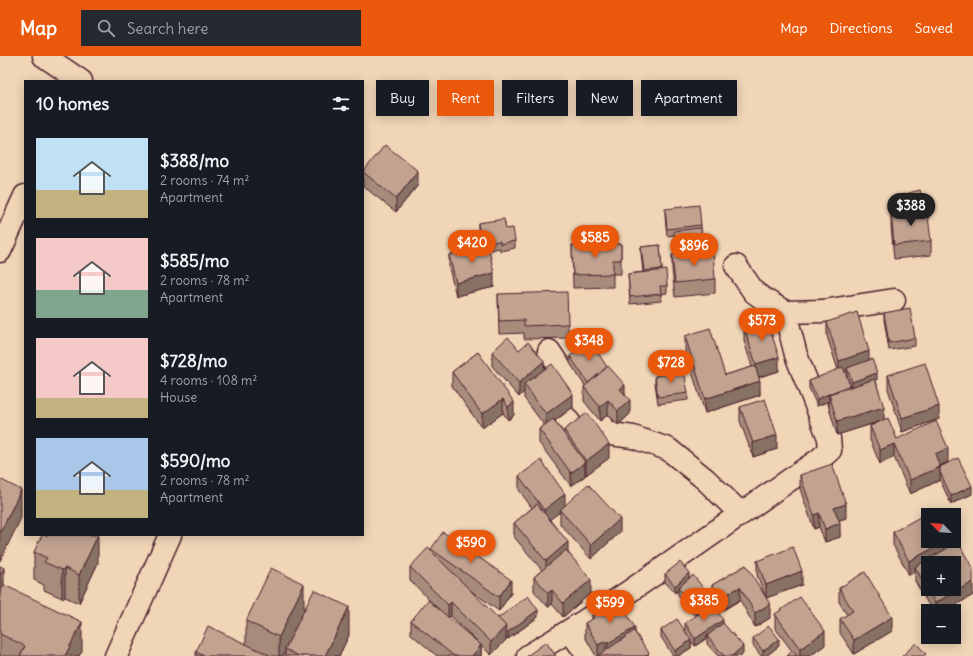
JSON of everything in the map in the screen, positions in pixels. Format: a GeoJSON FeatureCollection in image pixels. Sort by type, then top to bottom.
{"type":"FeatureCollection","features":[{"type":"Feature","properties":{"kind":"street"},"geometry":{"type":"LineString","coordinates":[[44,56],[78,80]]}},
{"type":"Feature","properties":{"kind":"street"},"geometry":{"type":"LineString","coordinates":[[0,251],[24,198]]}},
{"type":"Feature","properties":{"kind":"street"},"geometry":{"type":"LineString","coordinates":[[736,266],[754,292],[785,312],[823,311],[894,300]]}},
{"type":"Feature","properties":{"kind":"street"},"geometry":{"type":"LineString","coordinates":[[528,656],[570,631],[656,573],[820,459],[830,450],[829,438],[796,355],[785,312]]}},
{"type":"Feature","properties":{"kind":"street"},"geometry":{"type":"LineString","coordinates":[[549,351],[580,398],[604,429],[611,434],[633,437],[668,449],[705,478],[740,514]]}},
{"type":"Feature","properties":{"kind":"street"},"geometry":{"type":"LineString","coordinates":[[116,656],[170,536]]}},
{"type":"Feature","properties":{"kind":"street"},"geometry":{"type":"LineString","coordinates":[[570,631],[584,650],[586,656]]}},
{"type":"Feature","properties":{"kind":"building"},"geometry":{"type":"Polygon","coordinates":[[[385,145],[418,171],[396,199],[364,173],[364,171],[385,145]]]}},
{"type":"Feature","properties":{"kind":"building"},"geometry":{"type":"Polygon","coordinates":[[[920,190],[924,203],[898,211],[894,197],[920,190]]]}},
{"type":"Feature","properties":{"kind":"building"},"geometry":{"type":"Polygon","coordinates":[[[699,205],[701,225],[667,229],[665,209],[699,205]]]}},
{"type":"Feature","properties":{"kind":"building"},"geometry":{"type":"Polygon","coordinates":[[[927,208],[931,241],[894,245],[891,212],[927,208]]]}},
{"type":"Feature","properties":{"kind":"building"},"geometry":{"type":"Polygon","coordinates":[[[504,219],[506,229],[513,228],[515,241],[500,244],[500,241],[481,244],[478,223],[504,219]]]}},
{"type":"Feature","properties":{"kind":"building"},"geometry":{"type":"Polygon","coordinates":[[[701,228],[703,252],[677,255],[674,231],[701,228]]]}},
{"type":"Feature","properties":{"kind":"building"},"geometry":{"type":"Polygon","coordinates":[[[621,244],[621,260],[613,260],[613,274],[573,275],[572,245],[621,244]]]}},
{"type":"Feature","properties":{"kind":"building"},"geometry":{"type":"Polygon","coordinates":[[[488,245],[494,273],[456,283],[449,255],[488,245]]]}},
{"type":"Feature","properties":{"kind":"building"},"geometry":{"type":"Polygon","coordinates":[[[660,245],[662,269],[644,271],[641,247],[660,245]]]}},
{"type":"Feature","properties":{"kind":"building"},"geometry":{"type":"Polygon","coordinates":[[[713,251],[715,279],[675,283],[672,255],[713,251]]]}},
{"type":"Feature","properties":{"kind":"building"},"geometry":{"type":"Polygon","coordinates":[[[666,270],[667,286],[660,286],[661,294],[630,297],[628,274],[666,270]]]}},
{"type":"Feature","properties":{"kind":"building"},"geometry":{"type":"Polygon","coordinates":[[[567,292],[568,324],[524,326],[524,320],[499,321],[498,294],[567,292]]]}},
{"type":"Feature","properties":{"kind":"building"},"geometry":{"type":"Polygon","coordinates":[[[910,308],[915,338],[889,343],[884,313],[910,308]]]}},
{"type":"Feature","properties":{"kind":"building"},"geometry":{"type":"Polygon","coordinates":[[[857,312],[869,351],[839,361],[827,322],[857,312]]]}},
{"type":"Feature","properties":{"kind":"building"},"geometry":{"type":"Polygon","coordinates":[[[767,320],[779,357],[756,364],[744,327],[767,320]]]}},
{"type":"Feature","properties":{"kind":"building"},"geometry":{"type":"Polygon","coordinates":[[[710,328],[725,375],[755,366],[760,381],[705,399],[685,336],[710,328]]]}},
{"type":"Feature","properties":{"kind":"building"},"geometry":{"type":"Polygon","coordinates":[[[508,337],[519,350],[528,342],[544,361],[519,383],[492,352],[508,337]]]}},
{"type":"Feature","properties":{"kind":"building"},"geometry":{"type":"Polygon","coordinates":[[[591,342],[607,367],[588,383],[570,356],[591,342]]]}},
{"type":"Feature","properties":{"kind":"building"},"geometry":{"type":"Polygon","coordinates":[[[478,352],[514,402],[508,407],[503,399],[482,414],[452,372],[478,352]]]}},
{"type":"Feature","properties":{"kind":"building"},"geometry":{"type":"Polygon","coordinates":[[[872,359],[877,373],[852,382],[847,368],[872,359]]]}},
{"type":"Feature","properties":{"kind":"building"},"geometry":{"type":"Polygon","coordinates":[[[925,363],[939,406],[902,418],[888,375],[925,363]]]}},
{"type":"Feature","properties":{"kind":"building"},"geometry":{"type":"Polygon","coordinates":[[[552,364],[573,394],[546,414],[524,384],[552,364]]]}},
{"type":"Feature","properties":{"kind":"building"},"geometry":{"type":"Polygon","coordinates":[[[608,366],[625,385],[620,389],[630,400],[618,411],[608,400],[600,407],[584,387],[608,366]]]}},
{"type":"Feature","properties":{"kind":"building"},"geometry":{"type":"Polygon","coordinates":[[[843,367],[850,385],[817,399],[809,381],[843,367]]]}},
{"type":"Feature","properties":{"kind":"building"},"geometry":{"type":"Polygon","coordinates":[[[684,371],[688,393],[658,397],[655,376],[684,371]]]}},
{"type":"Feature","properties":{"kind":"building"},"geometry":{"type":"Polygon","coordinates":[[[875,379],[884,407],[837,421],[829,394],[875,379]]]}},
{"type":"Feature","properties":{"kind":"building"},"geometry":{"type":"Polygon","coordinates":[[[765,399],[777,435],[753,443],[740,407],[765,399]]]}},
{"type":"Feature","properties":{"kind":"building"},"geometry":{"type":"Polygon","coordinates":[[[587,413],[609,444],[586,461],[564,430],[587,413]]]}},
{"type":"Feature","properties":{"kind":"building"},"geometry":{"type":"Polygon","coordinates":[[[888,418],[897,439],[936,421],[948,448],[935,454],[940,467],[910,480],[894,444],[880,450],[870,426],[888,418]]]}},
{"type":"Feature","properties":{"kind":"building"},"geometry":{"type":"Polygon","coordinates":[[[553,419],[585,462],[571,473],[539,429],[553,419]]]}},
{"type":"Feature","properties":{"kind":"building"},"geometry":{"type":"Polygon","coordinates":[[[958,458],[972,486],[951,496],[940,472],[940,467],[958,458]]]}},
{"type":"Feature","properties":{"kind":"building"},"geometry":{"type":"Polygon","coordinates":[[[541,460],[565,494],[544,510],[519,476],[541,460]]]}},
{"type":"Feature","properties":{"kind":"building"},"geometry":{"type":"Polygon","coordinates":[[[832,464],[846,504],[834,508],[840,523],[825,529],[819,513],[814,515],[800,475],[832,464]]]}},
{"type":"Feature","properties":{"kind":"building"},"geometry":{"type":"Polygon","coordinates":[[[0,479],[21,490],[0,533],[0,479]]]}},
{"type":"Feature","properties":{"kind":"building"},"geometry":{"type":"Polygon","coordinates":[[[588,484],[620,519],[591,545],[560,510],[588,484]]]}},
{"type":"Feature","properties":{"kind":"building"},"geometry":{"type":"Polygon","coordinates":[[[537,504],[568,542],[546,561],[514,523],[537,504]]]}},
{"type":"Feature","properties":{"kind":"building"},"geometry":{"type":"Polygon","coordinates":[[[921,516],[921,548],[934,548],[909,561],[893,532],[921,516]]]}},
{"type":"Feature","properties":{"kind":"building"},"geometry":{"type":"Polygon","coordinates":[[[443,532],[511,580],[499,597],[431,549],[443,532]]]}},
{"type":"Feature","properties":{"kind":"building"},"geometry":{"type":"Polygon","coordinates":[[[42,536],[98,536],[79,575],[65,568],[62,570],[44,562],[47,558],[34,552],[42,536]]]}},
{"type":"Feature","properties":{"kind":"building"},"geometry":{"type":"Polygon","coordinates":[[[793,547],[802,571],[766,585],[757,561],[793,547]]]}},
{"type":"Feature","properties":{"kind":"building"},"geometry":{"type":"Polygon","coordinates":[[[961,547],[973,569],[973,582],[961,589],[961,556],[934,556],[948,548],[961,547]]]}},
{"type":"Feature","properties":{"kind":"building"},"geometry":{"type":"Polygon","coordinates":[[[428,548],[506,626],[491,642],[451,602],[448,605],[410,567],[428,548]]]}},
{"type":"Feature","properties":{"kind":"building"},"geometry":{"type":"Polygon","coordinates":[[[566,550],[591,580],[563,603],[552,590],[548,593],[534,577],[566,550]]]}},
{"type":"Feature","properties":{"kind":"building"},"geometry":{"type":"Polygon","coordinates":[[[680,562],[689,573],[675,586],[665,574],[680,562]]]}},
{"type":"Feature","properties":{"kind":"building"},"geometry":{"type":"Polygon","coordinates":[[[921,564],[921,578],[915,567],[921,564]]]}},
{"type":"Feature","properties":{"kind":"building"},"geometry":{"type":"Polygon","coordinates":[[[746,565],[770,604],[755,613],[740,587],[720,598],[712,585],[746,565]]]}},
{"type":"Feature","properties":{"kind":"building"},"geometry":{"type":"Polygon","coordinates":[[[0,566],[4,568],[0,575],[0,566]]]}},
{"type":"Feature","properties":{"kind":"building"},"geometry":{"type":"Polygon","coordinates":[[[271,568],[304,584],[279,637],[246,621],[271,568]]]}},
{"type":"Feature","properties":{"kind":"building"},"geometry":{"type":"Polygon","coordinates":[[[865,572],[892,617],[854,640],[840,619],[853,611],[839,588],[865,572]]]}},
{"type":"Feature","properties":{"kind":"building"},"geometry":{"type":"Polygon","coordinates":[[[693,575],[711,598],[696,610],[678,588],[693,575]]]}},
{"type":"Feature","properties":{"kind":"building"},"geometry":{"type":"Polygon","coordinates":[[[4,585],[82,622],[65,656],[20,656],[25,646],[0,634],[0,593],[4,585]]]}},
{"type":"Feature","properties":{"kind":"building"},"geometry":{"type":"Polygon","coordinates":[[[314,590],[349,607],[325,656],[299,656],[285,649],[314,590]]]}},
{"type":"Feature","properties":{"kind":"building"},"geometry":{"type":"Polygon","coordinates":[[[528,596],[538,610],[508,632],[506,630],[506,626],[498,618],[528,596]]]}},
{"type":"Feature","properties":{"kind":"building"},"geometry":{"type":"Polygon","coordinates":[[[931,596],[948,596],[935,603],[931,596]]]}},
{"type":"Feature","properties":{"kind":"building"},"geometry":{"type":"Polygon","coordinates":[[[800,597],[825,631],[800,649],[775,614],[800,597]]]}},
{"type":"Feature","properties":{"kind":"building"},"geometry":{"type":"Polygon","coordinates":[[[428,600],[481,645],[472,656],[454,656],[411,621],[428,600]]]}},
{"type":"Feature","properties":{"kind":"building"},"geometry":{"type":"Polygon","coordinates":[[[619,600],[635,628],[608,643],[606,641],[598,645],[585,623],[594,618],[592,615],[619,600]]]}},
{"type":"Feature","properties":{"kind":"building"},"geometry":{"type":"Polygon","coordinates":[[[713,604],[723,620],[695,639],[685,623],[713,604]]]}},
{"type":"Feature","properties":{"kind":"building"},"geometry":{"type":"Polygon","coordinates":[[[677,619],[691,640],[675,651],[661,630],[677,619]]]}},
{"type":"Feature","properties":{"kind":"building"},"geometry":{"type":"Polygon","coordinates":[[[723,623],[743,646],[732,656],[724,656],[707,636],[723,623]]]}},
{"type":"Feature","properties":{"kind":"building"},"geometry":{"type":"Polygon","coordinates":[[[208,626],[271,656],[204,656],[196,652],[208,626]]]}},
{"type":"Feature","properties":{"kind":"building"},"geometry":{"type":"Polygon","coordinates":[[[769,626],[779,639],[763,651],[753,638],[769,626]]]}},
{"type":"Feature","properties":{"kind":"building"},"geometry":{"type":"Polygon","coordinates":[[[634,631],[649,653],[645,656],[598,656],[634,631]]]}},
{"type":"Feature","properties":{"kind":"building"},"geometry":{"type":"Polygon","coordinates":[[[546,642],[556,656],[527,656],[546,642]]]}},
{"type":"Feature","properties":{"kind":"building"},"geometry":{"type":"Polygon","coordinates":[[[916,643],[926,654],[924,656],[902,656],[916,643]]]}},
{"type":"Feature","properties":{"kind":"building"},"geometry":{"type":"Polygon","coordinates":[[[792,651],[797,656],[787,656],[792,651]]]}}]}
